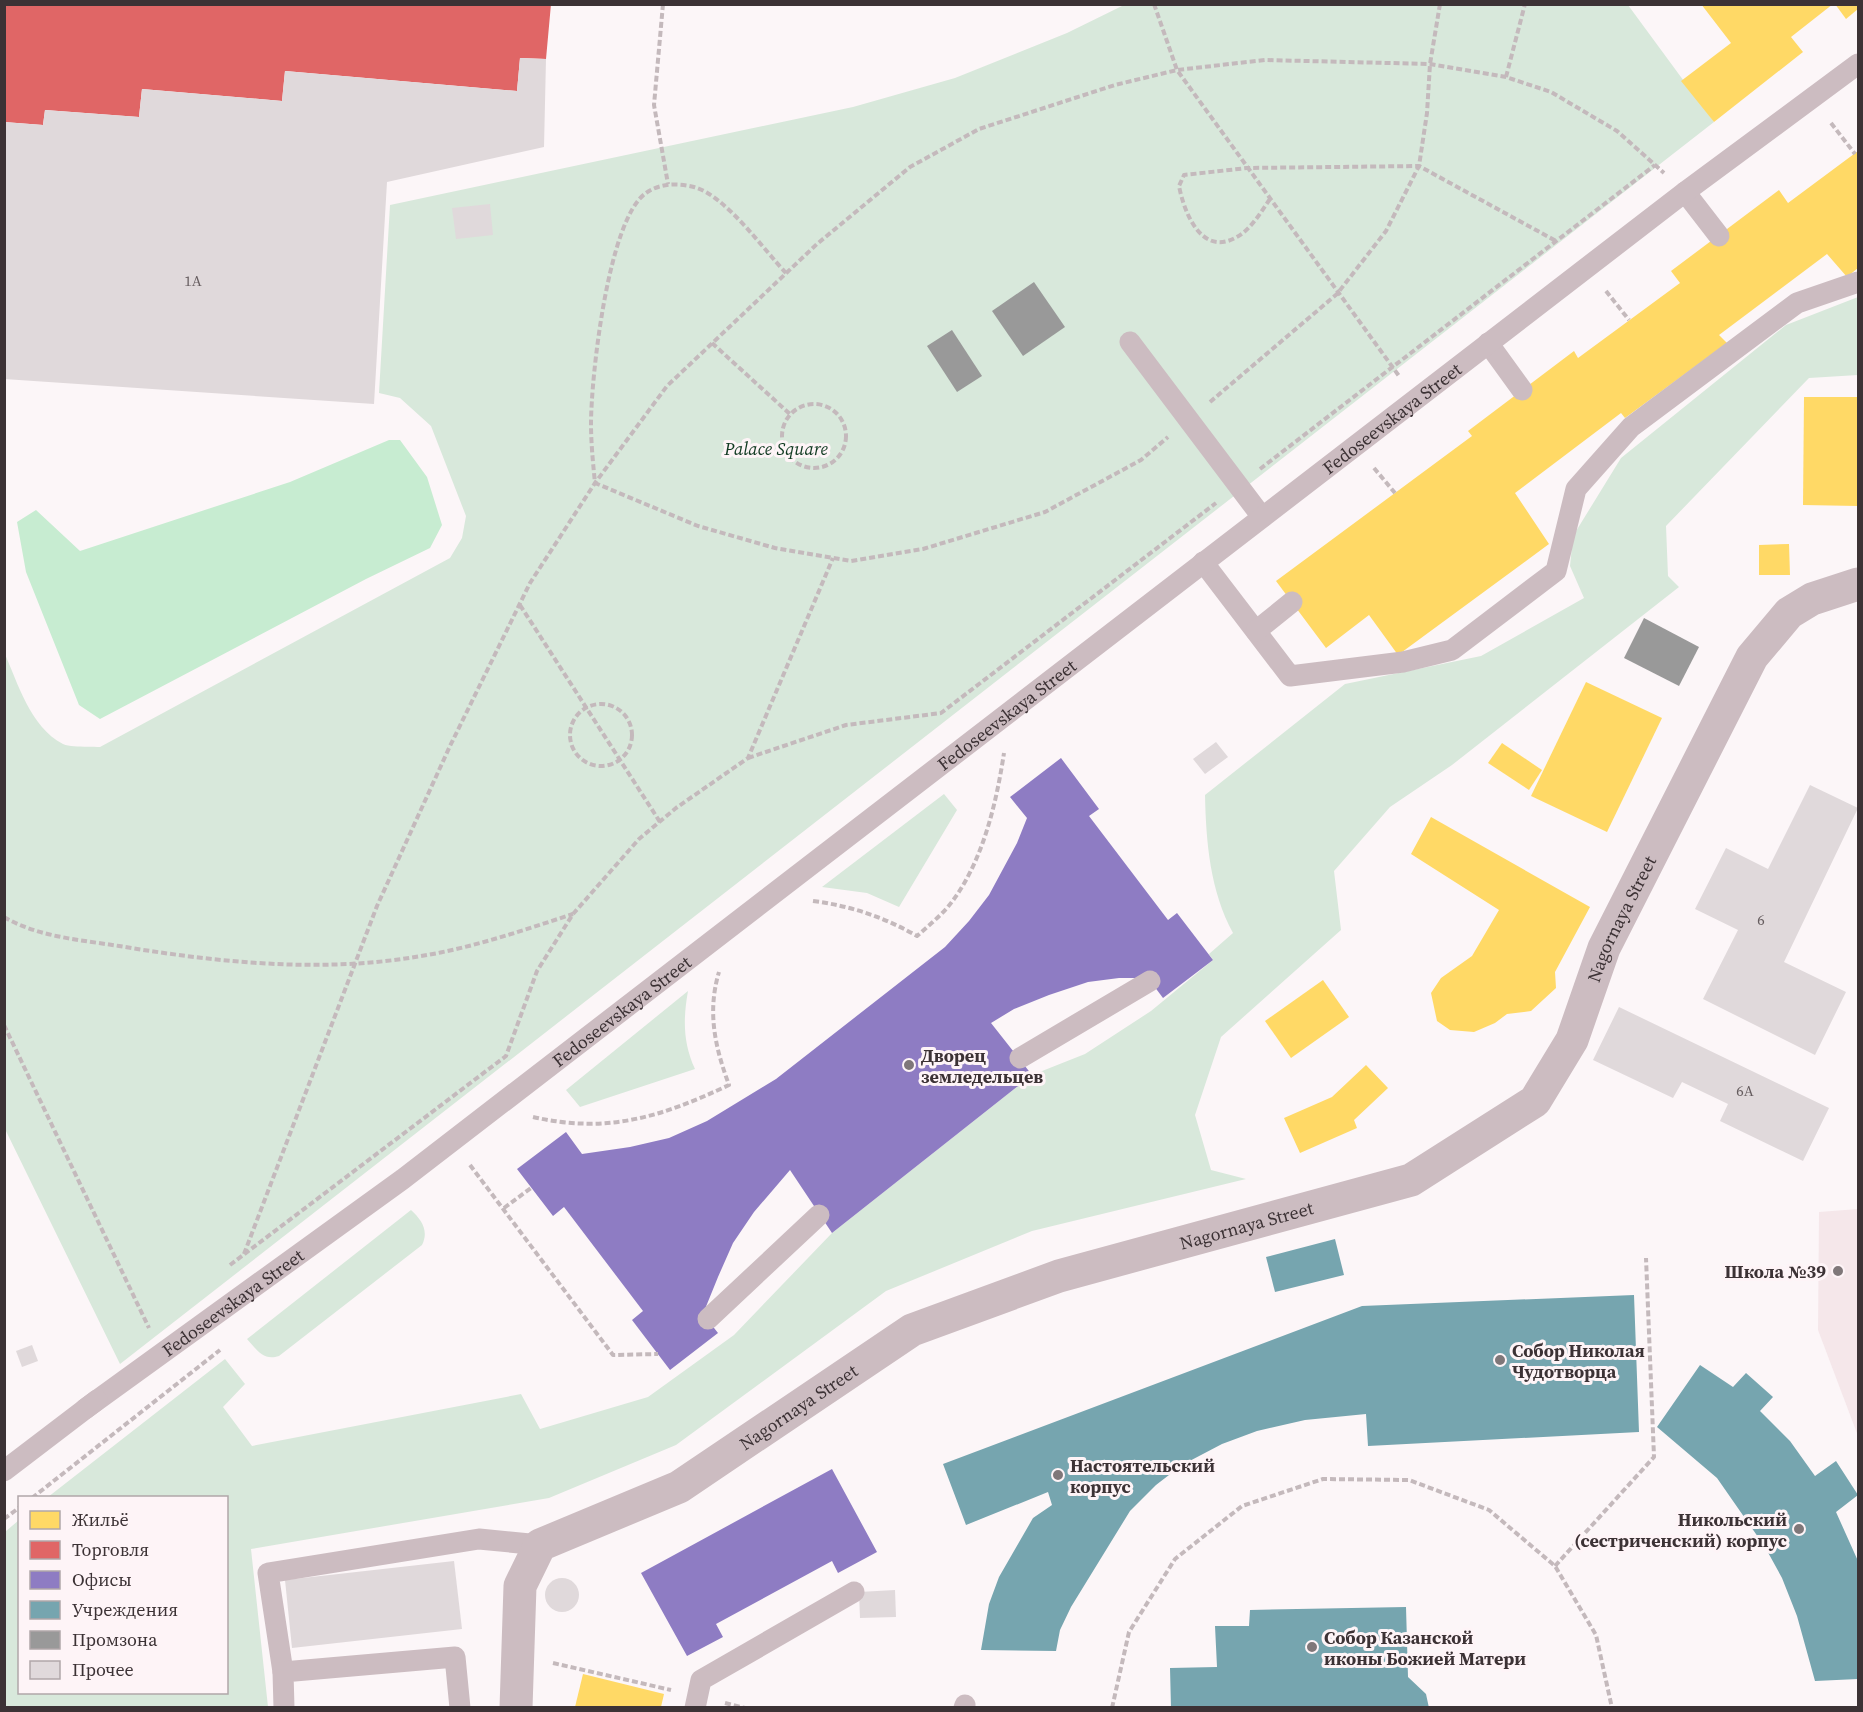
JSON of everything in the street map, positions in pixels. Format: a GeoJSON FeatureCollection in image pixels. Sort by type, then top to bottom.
{"type":"FeatureCollection","features":[{"type":"Feature","properties":{"kind":"street","name":"Nagornaya Street"},"geometry":{"type":"LineString","coordinates":[[540,1545],[679,1487],[912,1330],[1059,1276],[1412,1180],[1535,1101],[1572,1041],[1604,948],[1752,657],[1789,613],[1812,599],[1858,584]]}},
{"type":"Feature","properties":{"kind":"street"},"geometry":{"type":"LineString","coordinates":[[516,1707],[520,1586],[540,1545]]}},
{"type":"Feature","properties":{"kind":"lane","name":"Fedoseevskaya Street"},"geometry":{"type":"LineString","coordinates":[[4,1471],[156,1357],[403,1179],[1684,192],[1858,64]]}},
{"type":"Feature","properties":{"kind":"lane"},"geometry":{"type":"LineString","coordinates":[[1684,192],[1719,236]]}},
{"type":"Feature","properties":{"kind":"lane"},"geometry":{"type":"LineString","coordinates":[[1203,562],[1290,676],[1403,662],[1452,650],[1556,571],[1576,489],[1631,427],[1797,303],[1858,282]]}},
{"type":"Feature","properties":{"kind":"lane"},"geometry":{"type":"LineString","coordinates":[[1130,342],[1262,517]]}},
{"type":"Feature","properties":{"kind":"lane"},"geometry":{"type":"LineString","coordinates":[[1488,343],[1522,390]]}},
{"type":"Feature","properties":{"kind":"lane"},"geometry":{"type":"LineString","coordinates":[[1256,631],[1292,602]]}},
{"type":"Feature","properties":{"kind":"lane"},"geometry":{"type":"LineString","coordinates":[[1020,1058],[1150,981]]}},
{"type":"Feature","properties":{"kind":"lane"},"geometry":{"type":"LineString","coordinates":[[708,1319],[819,1215]]}},
{"type":"Feature","properties":{"kind":"lane"},"geometry":{"type":"LineString","coordinates":[[284,1707],[283,1672],[268,1573],[479,1539],[540,1545]]}},
{"type":"Feature","properties":{"kind":"lane"},"geometry":{"type":"LineString","coordinates":[[697,1702],[701,1680],[854,1592]]}},
{"type":"Feature","properties":{"kind":"lane"},"geometry":{"type":"LineString","coordinates":[[283,1672],[455,1658],[460,1707]]}},
{"type":"Feature","properties":{"kind":"path"},"geometry":{"type":"LineString","coordinates":[[663,4],[654,105],[668,184]]}},
{"type":"Feature","properties":{"kind":"path"},"geometry":{"type":"LineString","coordinates":[[1154,4],[1177,70],[1337,294],[1416,398]]}},
{"type":"Feature","properties":{"kind":"path"},"geometry":{"type":"LineString","coordinates":[[595,483],[698,526],[775,548],[851,561],[922,549],[1045,512],[1141,460],[1337,294],[1386,231],[1419,166],[1427,113],[1430,64],[1440,4]]}},
{"type":"Feature","properties":{"kind":"path"},"geometry":{"type":"LineString","coordinates":[[1506,77],[1525,4]]}},
{"type":"Feature","properties":{"kind":"path"},"geometry":{"type":"LineString","coordinates":[[244,1254],[377,906],[430,789],[530,583],[595,483],[667,386],[817,244],[910,167],[979,129],[1115,85],[1177,70],[1265,60],[1430,64],[1506,77],[1551,92],[1617,131],[1684,192]]}},
{"type":"Feature","properties":{"kind":"path"},"geometry":{"type":"LineString","coordinates":[[1831,123],[1855,154]]}},
{"type":"Feature","properties":{"kind":"path"},"geometry":{"type":"LineString","coordinates":[[1270,199],[1250,227],[1234,239],[1218,242],[1204,238],[1190,220],[1179,186],[1184,175],[1247,168],[1419,166],[1556,241]]}},
{"type":"Feature","properties":{"kind":"path"},"geometry":{"type":"LineString","coordinates":[[595,483],[591,424],[594,366],[612,263],[629,214],[645,193],[668,184],[696,187],[719,202],[786,273]]}},
{"type":"Feature","properties":{"kind":"path"},"geometry":{"type":"LineString","coordinates":[[1606,291],[1629,320]]}},
{"type":"Feature","properties":{"kind":"path"},"geometry":{"type":"LineString","coordinates":[[712,343],[791,415]]}},
{"type":"Feature","properties":{"kind":"path"},"geometry":{"type":"LineString","coordinates":[[813,404],[826,406],[836,413],[843,423],[846,435],[844,447],[838,458],[828,465],[815,468],[803,466],[792,460],[785,450],[782,437],[784,425],[791,415],[801,407],[813,404]]}},
{"type":"Feature","properties":{"kind":"path"},"geometry":{"type":"LineString","coordinates":[[1372,466],[1395,494]]}},
{"type":"Feature","properties":{"kind":"path"},"geometry":{"type":"LineString","coordinates":[[227,1267],[506,1056],[537,970],[573,914],[639,839],[748,758],[833,558]]}},
{"type":"Feature","properties":{"kind":"path"},"geometry":{"type":"LineString","coordinates":[[520,605],[660,822]]}},
{"type":"Feature","properties":{"kind":"path"},"geometry":{"type":"LineString","coordinates":[[606,704],[615,707],[629,721],[632,740],[628,750],[620,759],[603,765],[592,765],[575,753],[571,743],[572,722],[586,708],[606,704]]}},
{"type":"Feature","properties":{"kind":"path"},"geometry":{"type":"LineString","coordinates":[[810,901],[860,910],[892,922],[917,936],[947,907],[968,874],[983,840],[1004,751]]}},
{"type":"Feature","properties":{"kind":"path"},"geometry":{"type":"LineString","coordinates":[[4,917],[20,926],[67,938],[196,957],[271,963],[356,963],[415,957],[500,938],[573,914]]}},
{"type":"Feature","properties":{"kind":"path"},"geometry":{"type":"LineString","coordinates":[[523,1115],[554,1122],[598,1125],[625,1122],[690,1103],[729,1085],[716,1049],[712,1018],[715,988],[721,969]]}},
{"type":"Feature","properties":{"kind":"path"},"geometry":{"type":"LineString","coordinates":[[4,1025],[148,1327],[156,1357]]}},
{"type":"Feature","properties":{"kind":"path"},"geometry":{"type":"LineString","coordinates":[[466,1160],[613,1355],[658,1354]]}},
{"type":"Feature","properties":{"kind":"path"},"geometry":{"type":"LineString","coordinates":[[504,1208],[531,1188]]}},
{"type":"Feature","properties":{"kind":"path"},"geometry":{"type":"LineString","coordinates":[[1555,1566],[1654,1457],[1646,1257]]}},
{"type":"Feature","properties":{"kind":"path"},"geometry":{"type":"LineString","coordinates":[[148,1327],[157,1320]]}},
{"type":"Feature","properties":{"kind":"path"},"geometry":{"type":"LineString","coordinates":[[1112,1707],[1129,1632],[1175,1559],[1242,1506],[1323,1479],[1409,1480],[1489,1510],[1555,1566],[1596,1635],[1612,1707]]}},
{"type":"Feature","properties":{"kind":"path"},"geometry":{"type":"LineString","coordinates":[[4,1519],[18,1508]]}},
{"type":"Feature","properties":{"kind":"path"},"geometry":{"type":"LineString","coordinates":[[551,1672],[552,1663],[697,1702]]}},
{"type":"Feature","properties":{"kind":"shaded area"},"geometry":{"type":"Polygon","coordinates":[[[389,440],[400,440],[427,477],[442,525],[430,548],[366,579],[100,719],[79,705],[26,572],[17,522],[36,510],[80,551],[290,482],[389,440]]]}},
{"type":"Feature","properties":{"kind":"shaded area","name":"Школа №39"},"geometry":{"type":"Polygon","coordinates":[[[1858,1209],[1858,1436],[1818,1330],[1819,1212],[1858,1209]]]}},
{"type":"Feature","properties":{"kind":"green space","name":"Palace Square"},"geometry":{"type":"Polygon","coordinates":[[[1124,5],[1628,5],[1714,122],[120,1364],[5,1129],[4,652],[26,703],[42,727],[63,744],[100,747],[450,558],[462,538],[466,516],[431,426],[400,398],[379,393],[390,205],[853,107],[955,78],[1067,33],[1124,5]]]}},
{"type":"Feature","properties":{"kind":"green space"},"geometry":{"type":"Polygon","coordinates":[[[1858,297],[1858,375],[1809,378],[1666,526],[1668,576],[1679,587],[1452,765],[1390,807],[1334,871],[1341,930],[1221,1037],[1195,1115],[1211,1170],[1246,1179],[1032,1231],[886,1291],[676,1445],[549,1498],[251,1549],[268,1707],[5,1708],[5,1532],[18,1521],[18,1694],[228,1694],[228,1496],[49,1496],[225,1359],[245,1384],[223,1407],[252,1446],[521,1394],[540,1429],[648,1397],[734,1335],[832,1233],[1032,1075],[1085,1054],[1151,1011],[1213,960],[1209,954],[1233,933],[1214,883],[1205,795],[1345,684],[1481,656],[1584,598],[1570,566],[1573,536],[1621,458],[1786,325],[1858,297]]]}},
{"type":"Feature","properties":{"kind":"green space"},"geometry":{"type":"Polygon","coordinates":[[[944,794],[957,810],[899,907],[867,893],[822,887],[944,794]]]}},
{"type":"Feature","properties":{"kind":"green space"},"geometry":{"type":"Polygon","coordinates":[[[688,991],[685,1031],[688,1050],[695,1069],[580,1107],[566,1090],[688,991]]]}},
{"type":"Feature","properties":{"kind":"green space"},"geometry":{"type":"Polygon","coordinates":[[[411,1210],[423,1226],[425,1235],[422,1245],[279,1356],[264,1356],[257,1351],[247,1339],[411,1210]]]}},
{"type":"Feature","properties":{"kind":"building: Жильё"},"geometry":{"type":"Polygon","coordinates":[[[1701,4],[1833,4],[1791,37],[1803,52],[1714,122],[1681,81],[1731,43],[1701,4]]]}},
{"type":"Feature","properties":{"kind":"building: Жильё"},"geometry":{"type":"Polygon","coordinates":[[[1835,4],[1858,4],[1858,9],[1846,19],[1835,4]]]}},
{"type":"Feature","properties":{"kind":"building: Жильё"},"geometry":{"type":"Polygon","coordinates":[[[1858,151],[1858,268],[1847,277],[1827,254],[1719,335],[1727,343],[1625,418],[1621,413],[1515,493],[1549,544],[1398,655],[1369,615],[1326,648],[1276,581],[1472,436],[1468,431],[1574,351],[1578,358],[1680,283],[1671,271],[1779,190],[1788,203],[1858,151]]]}},
{"type":"Feature","properties":{"kind":"building: Жильё"},"geometry":{"type":"Polygon","coordinates":[[[1804,397],[1858,397],[1858,506],[1803,505],[1804,397]]]}},
{"type":"Feature","properties":{"kind":"building: Жильё"},"geometry":{"type":"Polygon","coordinates":[[[1789,544],[1790,575],[1759,575],[1759,545],[1789,544]]]}},
{"type":"Feature","properties":{"kind":"building: Жильё"},"geometry":{"type":"Polygon","coordinates":[[[1586,682],[1662,718],[1607,832],[1531,796],[1586,682]]]}},
{"type":"Feature","properties":{"kind":"building: Жильё"},"geometry":{"type":"Polygon","coordinates":[[[1502,743],[1542,770],[1529,790],[1488,763],[1502,743]]]}},
{"type":"Feature","properties":{"kind":"building: Жильё"},"geometry":{"type":"Polygon","coordinates":[[[1431,817],[1590,907],[1555,972],[1556,988],[1531,1011],[1507,1014],[1495,1023],[1474,1032],[1450,1030],[1437,1021],[1431,993],[1441,978],[1472,956],[1499,910],[1411,854],[1431,817]]]}},
{"type":"Feature","properties":{"kind":"building: Жильё"},"geometry":{"type":"Polygon","coordinates":[[[1323,980],[1349,1017],[1291,1058],[1265,1021],[1323,980]]]}},
{"type":"Feature","properties":{"kind":"building: Жильё"},"geometry":{"type":"Polygon","coordinates":[[[1366,1065],[1388,1088],[1354,1120],[1357,1128],[1300,1153],[1284,1118],[1332,1097],[1366,1065]]]}},
{"type":"Feature","properties":{"kind":"building: Жильё"},"geometry":{"type":"Polygon","coordinates":[[[583,1674],[664,1694],[661,1707],[575,1707],[583,1674]]]}},
{"type":"Feature","properties":{"kind":"building: Торговля"},"geometry":{"type":"Polygon","coordinates":[[[4,4],[551,4],[546,59],[520,58],[517,91],[285,71],[282,101],[142,89],[139,117],[45,110],[43,125],[4,122],[4,4]]]}},
{"type":"Feature","properties":{"kind":"building: Офисы","name":"Дворец земледельцев"},"geometry":{"type":"Polygon","coordinates":[[[1061,758],[1099,809],[1089,816],[1168,920],[1177,913],[1213,960],[1163,998],[1148,978],[1119,978],[1088,982],[1014,1009],[991,1023],[1032,1075],[832,1233],[790,1170],[754,1212],[733,1243],[703,1314],[718,1333],[670,1370],[632,1320],[643,1311],[564,1207],[553,1216],[517,1169],[566,1132],[582,1154],[669,1138],[707,1121],[776,1079],[945,947],[969,921],[989,895],[1017,843],[1027,818],[1010,797],[1061,758]]]}},
{"type":"Feature","properties":{"kind":"building: Офисы"},"geometry":{"type":"Polygon","coordinates":[[[832,1469],[877,1552],[838,1573],[832,1561],[716,1624],[723,1637],[687,1656],[641,1573],[832,1469]]]}},
{"type":"Feature","properties":{"kind":"building: Учреждения"},"geometry":{"type":"Polygon","coordinates":[[[1335,1239],[1344,1275],[1275,1292],[1266,1257],[1335,1239]]]}},
{"type":"Feature","properties":{"kind":"building: Учреждения"},"geometry":{"type":"Polygon","coordinates":[[[1634,1295],[1639,1432],[1368,1446],[1366,1414],[1305,1420],[1257,1431],[1222,1444],[1182,1465],[1156,1485],[1130,1511],[1071,1607],[1060,1630],[1056,1651],[981,1650],[989,1604],[999,1577],[1033,1518],[1052,1505],[1048,1492],[966,1525],[943,1464],[1362,1306],[1634,1295]]]}},
{"type":"Feature","properties":{"kind":"building: Учреждения","name":"Никольский (сестриченский) корпус"},"geometry":{"type":"Polygon","coordinates":[[[1700,1365],[1733,1387],[1746,1373],[1773,1397],[1760,1411],[1790,1441],[1815,1476],[1836,1461],[1858,1495],[1836,1512],[1858,1561],[1858,1679],[1815,1681],[1797,1616],[1782,1578],[1765,1547],[1717,1478],[1657,1427],[1700,1365]]]}},
{"type":"Feature","properties":{"kind":"building: Учреждения","name":"Собор Казанской иконы Божией Матери"},"geometry":{"type":"Polygon","coordinates":[[[1406,1607],[1408,1677],[1426,1694],[1429,1708],[1171,1708],[1170,1668],[1217,1667],[1215,1626],[1249,1626],[1250,1610],[1406,1607]]]}},
{"type":"Feature","properties":{"kind":"building: Промзона"},"geometry":{"type":"Polygon","coordinates":[[[1034,282],[1065,327],[1023,356],[992,311],[1034,282]]]}},
{"type":"Feature","properties":{"kind":"building: Промзона"},"geometry":{"type":"Polygon","coordinates":[[[952,330],[982,376],[957,392],[927,346],[952,330]]]}},
{"type":"Feature","properties":{"kind":"building: Промзона"},"geometry":{"type":"Polygon","coordinates":[[[1644,618],[1699,647],[1679,686],[1624,658],[1644,618]]]}},
{"type":"Feature","properties":{"kind":"building: Прочее"},"geometry":{"type":"Polygon","coordinates":[[[520,58],[546,59],[544,147],[387,182],[374,404],[4,379],[4,122],[43,125],[45,110],[139,117],[142,89],[282,101],[285,71],[517,91],[520,58]]]}},
{"type":"Feature","properties":{"kind":"building: Прочее"},"geometry":{"type":"Polygon","coordinates":[[[490,204],[493,235],[456,239],[452,208],[490,204]]]}},
{"type":"Feature","properties":{"kind":"building: Прочее"},"geometry":{"type":"Polygon","coordinates":[[[1216,742],[1228,757],[1205,774],[1193,759],[1216,742]]]}},
{"type":"Feature","properties":{"kind":"building: Прочее"},"geometry":{"type":"Polygon","coordinates":[[[1810,785],[1858,808],[1784,962],[1846,992],[1815,1055],[1703,999],[1738,930],[1695,909],[1726,848],[1768,869],[1810,785]]]}},
{"type":"Feature","properties":{"kind":"building: Прочее"},"geometry":{"type":"Polygon","coordinates":[[[1619,1007],[1829,1108],[1803,1161],[1720,1121],[1728,1104],[1682,1082],[1673,1098],[1593,1060],[1619,1007]]]}},
{"type":"Feature","properties":{"kind":"building: Прочее"},"geometry":{"type":"Polygon","coordinates":[[[32,1345],[38,1361],[22,1367],[16,1351],[32,1345]]]}},
{"type":"Feature","properties":{"kind":"building: Прочее"},"geometry":{"type":"Polygon","coordinates":[[[454,1561],[462,1629],[292,1648],[285,1580],[454,1561]]]}},
{"type":"Feature","properties":{"kind":"building: Прочее"},"geometry":{"type":"Polygon","coordinates":[[[562,1578],[574,1583],[579,1595],[574,1607],[562,1612],[550,1607],[545,1595],[550,1583],[562,1578]]]}},
{"type":"Feature","properties":{"kind":"building: Прочее"},"geometry":{"type":"Polygon","coordinates":[[[895,1590],[896,1617],[860,1618],[859,1592],[895,1590]]]}},
{"type":"Feature","properties":{"kind":"place","name":"Дворец земледельцев"},"geometry":{"type":"Point","coordinates":[909,1065]}},
{"type":"Feature","properties":{"kind":"place","name":"Школа №39"},"geometry":{"type":"Point","coordinates":[1838,1271]}},
{"type":"Feature","properties":{"kind":"place","name":"Собор Николая Чудотворца"},"geometry":{"type":"Point","coordinates":[1500,1360]}},
{"type":"Feature","properties":{"kind":"place","name":"Настоятельский корпус"},"geometry":{"type":"Point","coordinates":[1058,1475]}},
{"type":"Feature","properties":{"kind":"place","name":"Никольский (сестриченский) корпус"},"geometry":{"type":"Point","coordinates":[1799,1529]}},
{"type":"Feature","properties":{"kind":"place","name":"Собор Казанской иконы Божией Матери"},"geometry":{"type":"Point","coordinates":[1312,1647]}}]}
